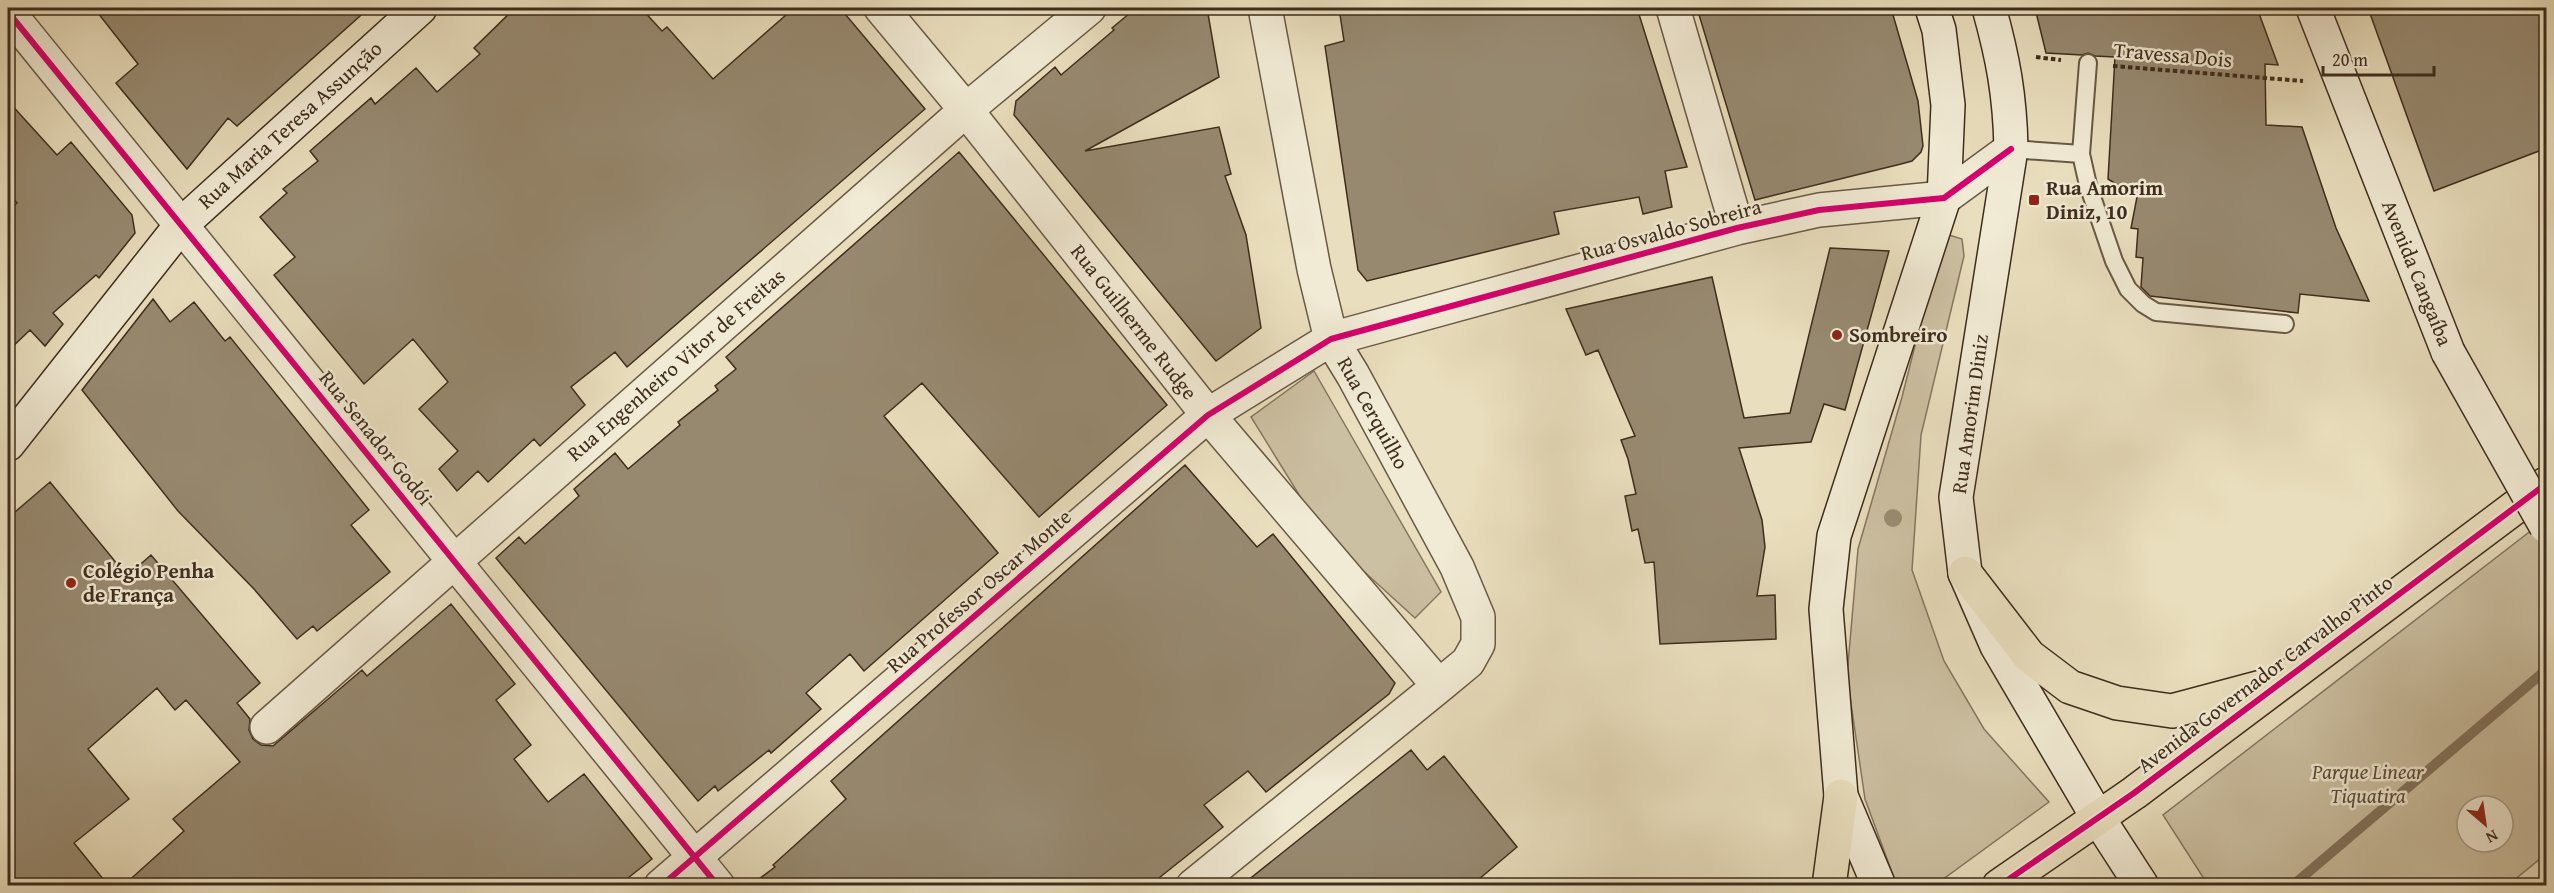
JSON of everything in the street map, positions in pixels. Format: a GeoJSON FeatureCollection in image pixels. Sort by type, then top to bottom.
{"type":"FeatureCollection","features":[{"type":"Feature","properties":{"kind":"main road","name":"Avenida Governador Carvalho Pinto"},"geometry":{"type":"LineString","coordinates":[[2000,885],[2098,818],[2547,484]]}},
{"type":"Feature","properties":{"kind":"main road"},"geometry":{"type":"LineString","coordinates":[[1965,573],[2030,656],[2070,687],[2117,704],[2172,711],[2278,683]]}},
{"type":"Feature","properties":{"kind":"main road"},"geometry":{"type":"LineString","coordinates":[[1829,885],[1841,796]]}},
{"type":"Feature","properties":{"kind":"street","name":"Rua Maria Teresa Assunção"},"geometry":{"type":"LineString","coordinates":[[8,444],[182,224],[420,8]]}},
{"type":"Feature","properties":{"kind":"street","name":"Rua Guilherme Rudge"},"geometry":{"type":"LineString","coordinates":[[881,8],[966,110],[1208,415],[1439,686]]}},
{"type":"Feature","properties":{"kind":"street","name":"Rua Engenheiro Vitor de Freitas"},"geometry":{"type":"LineString","coordinates":[[267,727],[966,110],[1089,8]]}},
{"type":"Feature","properties":{"kind":"street","name":"Rua Cerquilho"},"geometry":{"type":"LineString","coordinates":[[1193,885],[1468,662],[1478,644],[1478,617],[1457,567],[1353,375],[1331,339],[1314,269],[1265,8]]}},
{"type":"Feature","properties":{"kind":"street"},"geometry":{"type":"LineString","coordinates":[[1673,8],[1737,228]]}},
{"type":"Feature","properties":{"kind":"street"},"geometry":{"type":"LineString","coordinates":[[1878,885],[1841,796],[1826,609],[1834,536],[1944,198],[1948,105],[1939,30],[1932,8]]}},
{"type":"Feature","properties":{"kind":"street","name":"Rua Amorim Diniz"},"geometry":{"type":"LineString","coordinates":[[1989,8],[2002,53],[2010,103],[2011,148],[1956,497],[1965,573],[1997,646],[2098,818],[2142,885]]}},
{"type":"Feature","properties":{"kind":"street","name":"Avenida Cangaíba"},"geometry":{"type":"LineString","coordinates":[[2313,8],[2448,352],[2547,526]]}},
{"type":"Feature","properties":{"kind":"street","name":"Rua Senador Godói"},"geometry":{"type":"LineString","coordinates":[[8,12],[718,885]]}},
{"type":"Feature","properties":{"kind":"street"},"geometry":{"type":"LineString","coordinates":[[1944,198],[2011,148]]}},
{"type":"Feature","properties":{"kind":"street","name":"Rua Osvaldo Sobreira"},"geometry":{"type":"LineString","coordinates":[[1331,339],[1737,228],[1820,210],[1944,198]]}},
{"type":"Feature","properties":{"kind":"street","name":"Rua Professor Oscar Monte"},"geometry":{"type":"LineString","coordinates":[[660,885],[1208,415],[1331,339]]}},
{"type":"Feature","properties":{"kind":"lane"},"geometry":{"type":"LineString","coordinates":[[2088,63],[2081,154],[2100,223],[2127,289],[2142,304],[2156,312],[2285,324]]}},
{"type":"Feature","properties":{"kind":"lane"},"geometry":{"type":"LineString","coordinates":[[2011,148],[2081,154]]}},
{"type":"Feature","properties":{"kind":"green space"},"geometry":{"type":"Polygon","coordinates":[[[1949,235],[1962,239],[1964,256],[1921,435],[1912,570],[1944,661],[1984,729],[2049,802],[1935,885],[1897,886],[1865,799],[1847,676],[1858,549],[1902,397],[1941,243],[1949,235]]]}},
{"type":"Feature","properties":{"kind":"green space"},"geometry":{"type":"Polygon","coordinates":[[[1314,371],[1441,592],[1415,618],[1324,535],[1251,417],[1314,371]]]}},
{"type":"Feature","properties":{"kind":"green space","name":"Parque Linear Tiquatira"},"geometry":{"type":"Polygon","coordinates":[[[2546,519],[2546,854],[2508,885],[2208,885],[2163,815],[2546,519]]]}},
{"type":"Feature","properties":{"kind":"building"},"geometry":{"type":"Polygon","coordinates":[[[94,8],[369,8],[237,126],[228,118],[187,169],[116,83],[138,64],[94,8]]]}},
{"type":"Feature","properties":{"kind":"building"},"geometry":{"type":"Polygon","coordinates":[[[515,8],[641,8],[662,31],[667,27],[713,79],[794,8],[840,8],[925,109],[627,367],[615,352],[571,387],[585,405],[540,446],[534,439],[488,482],[478,471],[457,491],[439,469],[458,451],[419,409],[448,382],[413,339],[364,384],[274,275],[295,257],[260,217],[287,193],[283,189],[318,161],[310,151],[371,98],[375,104],[416,68],[437,92],[480,54],[474,48],[515,8]]]}},
{"type":"Feature","properties":{"kind":"building"},"geometry":{"type":"Polygon","coordinates":[[[1136,8],[1207,8],[1219,77],[1085,151],[1219,127],[1231,174],[1225,176],[1246,235],[1261,328],[1216,361],[1014,115],[1016,101],[1055,67],[1061,75],[1136,8]]]}},
{"type":"Feature","properties":{"kind":"building"},"geometry":{"type":"Polygon","coordinates":[[[1339,8],[1637,8],[1687,167],[1665,171],[1672,207],[1643,214],[1639,197],[1554,212],[1559,234],[1367,281],[1358,270],[1325,46],[1344,41],[1339,8]]]}},
{"type":"Feature","properties":{"kind":"building"},"geometry":{"type":"Polygon","coordinates":[[[1697,8],[1891,8],[1918,101],[1923,146],[1921,152],[1912,161],[1755,200],[1697,8]]]}},
{"type":"Feature","properties":{"kind":"building"},"geometry":{"type":"Polygon","coordinates":[[[2035,8],[2257,8],[2278,65],[2265,64],[2266,125],[2302,127],[2336,228],[2369,301],[2300,294],[2298,313],[2150,296],[2141,287],[2143,258],[2136,257],[2138,229],[2131,228],[2137,197],[2108,179],[2115,57],[2095,56],[2088,53],[2082,55],[2046,53],[2035,8]]]}},
{"type":"Feature","properties":{"kind":"building"},"geometry":{"type":"Polygon","coordinates":[[[2368,8],[2547,8],[2547,148],[2434,191],[2368,8]]]}},
{"type":"Feature","properties":{"kind":"building"},"geometry":{"type":"Polygon","coordinates":[[[8,101],[57,155],[71,142],[132,215],[135,233],[99,278],[96,275],[53,313],[63,324],[45,346],[30,330],[8,351],[8,211],[17,203],[8,193],[8,101]]]}},
{"type":"Feature","properties":{"kind":"building"},"geometry":{"type":"Polygon","coordinates":[[[959,152],[1167,405],[1039,517],[922,383],[884,416],[998,553],[864,671],[850,654],[806,693],[821,709],[771,753],[769,750],[718,791],[715,786],[698,801],[496,558],[519,537],[525,544],[579,496],[574,489],[615,453],[628,469],[680,425],[678,422],[718,390],[715,386],[736,369],[726,357],[959,152]]]}},
{"type":"Feature","properties":{"kind":"building"},"geometry":{"type":"Polygon","coordinates":[[[1830,248],[1889,251],[1845,410],[1824,404],[1811,442],[1739,448],[1762,520],[1765,547],[1757,596],[1775,595],[1776,639],[1660,644],[1654,562],[1645,563],[1638,529],[1632,531],[1625,496],[1636,494],[1621,440],[1635,436],[1598,350],[1586,355],[1566,309],[1712,277],[1744,418],[1790,413],[1830,248]]]}},
{"type":"Feature","properties":{"kind":"building"},"geometry":{"type":"Polygon","coordinates":[[[153,299],[170,322],[194,302],[225,341],[230,337],[369,510],[351,525],[390,572],[317,631],[313,626],[297,639],[254,589],[178,511],[82,390],[153,299]]]}},
{"type":"Feature","properties":{"kind":"building"},"geometry":{"type":"Polygon","coordinates":[[[1185,465],[1257,547],[1273,534],[1395,683],[1389,694],[1266,792],[1248,771],[1204,805],[1223,827],[1150,885],[751,885],[775,867],[773,865],[846,799],[831,781],[1185,465]]]}},
{"type":"Feature","properties":{"kind":"building"},"geometry":{"type":"Polygon","coordinates":[[[50,482],[127,576],[151,555],[260,683],[237,703],[250,719],[249,730],[253,739],[261,745],[273,746],[362,670],[367,676],[451,604],[515,684],[496,700],[531,745],[514,759],[548,802],[584,774],[652,859],[619,885],[124,885],[184,831],[173,819],[240,762],[186,700],[175,710],[157,688],[88,749],[129,799],[74,843],[108,885],[8,885],[8,518],[50,482]]]}},
{"type":"Feature","properties":{"kind":"building"},"geometry":{"type":"Polygon","coordinates":[[[1411,750],[1427,770],[1444,756],[1517,847],[1472,885],[1242,885],[1411,750]]]}},
{"type":"Feature","properties":{"kind":"waterway"},"geometry":{"type":"LineString","coordinates":[[2292,886],[2546,670]]}},
{"type":"Feature","properties":{"kind":"cycle path"},"geometry":{"type":"LineString","coordinates":[[8,12],[718,886]]}},
{"type":"Feature","properties":{"kind":"cycle path"},"geometry":{"type":"LineString","coordinates":[[661,886],[1208,415],[1331,339],[1737,228],[1819,210],[1944,198],[2011,149]]}},
{"type":"Feature","properties":{"kind":"cycle path"},"geometry":{"type":"LineString","coordinates":[[1999,886],[2134,793],[2546,484]]}},
{"type":"Feature","properties":{"kind":"place","name":"Rua Amorim Diniz, 10"},"geometry":{"type":"Point","coordinates":[2034,200]}},
{"type":"Feature","properties":{"kind":"place","name":"Sombreiro"},"geometry":{"type":"Point","coordinates":[1837,335]}},
{"type":"Feature","properties":{"kind":"place","name":"Colégio Penha de França"},"geometry":{"type":"Point","coordinates":[71,583]}}]}
